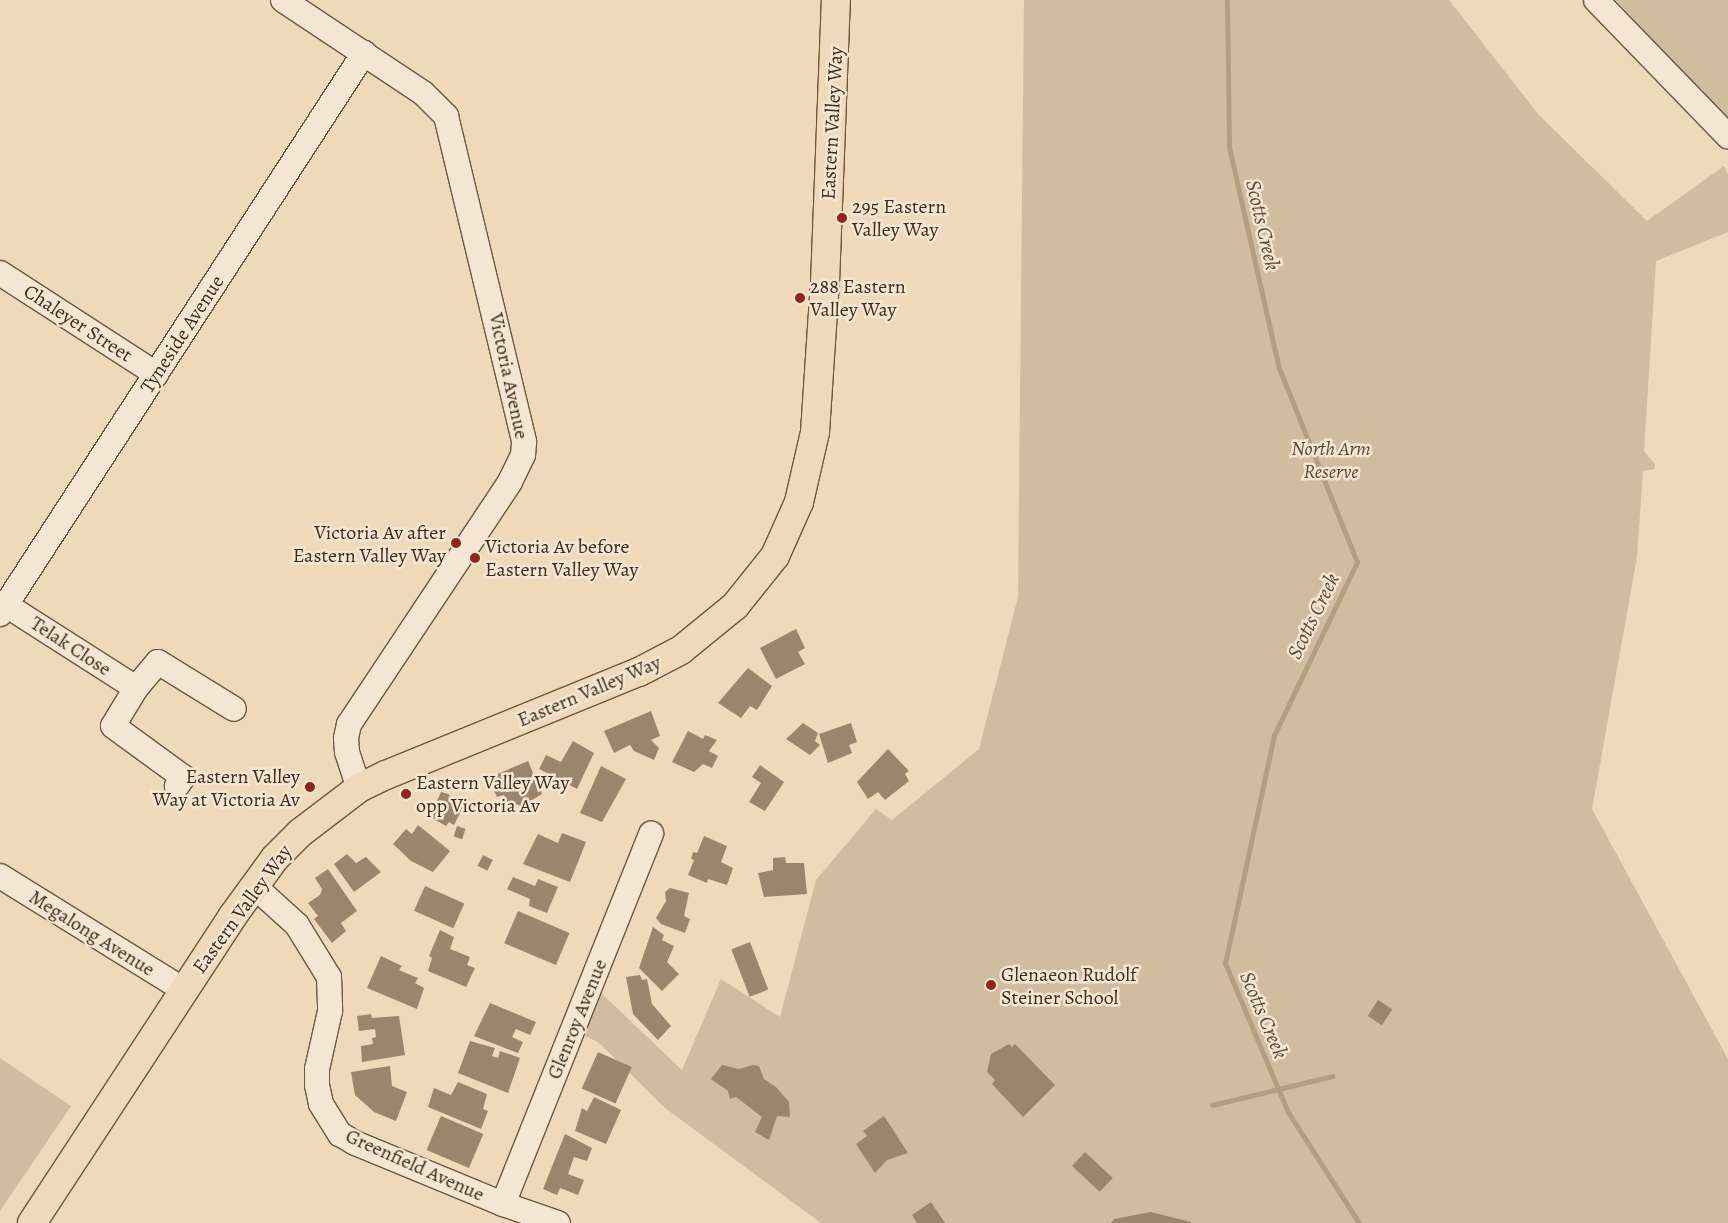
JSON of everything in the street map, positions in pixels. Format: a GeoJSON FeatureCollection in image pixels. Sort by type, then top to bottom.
{"type":"FeatureCollection","features":[{"type":"Feature","properties":{"kind":"main road","name":"Eastern Valley Way"},"geometry":{"type":"LineString","coordinates":[[32,1223],[254,886],[288,844],[359,788],[661,661],[715,625],[750,589],[774,556],[799,502],[815,432],[825,283],[836,0]]}},
{"type":"Feature","properties":{"kind":"street","name":"Victoria Avenue"},"geometry":{"type":"LineString","coordinates":[[283,0],[431,99],[450,126],[524,442],[523,455],[510,482],[349,724],[346,738],[347,752],[359,788]]}},
{"type":"Feature","properties":{"kind":"street"},"geometry":{"type":"LineString","coordinates":[[1596,0],[1728,136]]}},
{"type":"Feature","properties":{"kind":"street","name":"Tyneside Avenue"},"geometry":{"type":"LineString","coordinates":[[3,609],[364,53]]}},
{"type":"Feature","properties":{"kind":"street","name":"Chaleyer Street"},"geometry":{"type":"LineString","coordinates":[[0,273],[156,374]]}},
{"type":"Feature","properties":{"kind":"street","name":"Telak Close"},"geometry":{"type":"LineString","coordinates":[[3,609],[136,688]]}},
{"type":"Feature","properties":{"kind":"street"},"geometry":{"type":"LineString","coordinates":[[177,786],[182,777],[113,726],[136,688],[158,662],[234,709]]}},
{"type":"Feature","properties":{"kind":"street","name":"Glenroy Avenue"},"geometry":{"type":"LineString","coordinates":[[503,1204],[651,834]]}},
{"type":"Feature","properties":{"kind":"street","name":"Megalong Avenue"},"geometry":{"type":"LineString","coordinates":[[0,876],[184,990]]}},
{"type":"Feature","properties":{"kind":"street","name":"Greenfield Avenue"},"geometry":{"type":"LineString","coordinates":[[254,886],[297,925],[329,978],[330,1011],[317,1077],[321,1104],[329,1120],[340,1134],[355,1143],[503,1204],[558,1223]]}},
{"type":"Feature","properties":{"kind":"green space","name":"North Arm Reserve"},"geometry":{"type":"Polygon","coordinates":[[[1024,0],[1449,0],[1539,115],[1647,221],[1724,166],[1728,175],[1728,232],[1656,261],[1644,451],[1655,464],[1655,469],[1643,471],[1637,557],[1592,809],[1728,1059],[1728,1223],[821,1223],[665,1108],[598,1042],[585,1036],[599,991],[682,1070],[721,979],[780,1017],[816,880],[876,809],[892,820],[979,749],[1018,597],[1024,0]]]}},
{"type":"Feature","properties":{"kind":"green space"},"geometry":{"type":"Polygon","coordinates":[[[1616,0],[1728,0],[1728,119],[1642,29],[1616,0]]]}},
{"type":"Feature","properties":{"kind":"green space"},"geometry":{"type":"Polygon","coordinates":[[[0,1058],[71,1106],[0,1211],[0,1058]]]}},
{"type":"Feature","properties":{"kind":"building"},"geometry":{"type":"Polygon","coordinates":[[[796,629],[805,648],[798,652],[805,664],[776,679],[760,648],[796,629]]]}},
{"type":"Feature","properties":{"kind":"building"},"geometry":{"type":"Polygon","coordinates":[[[748,668],[772,686],[757,710],[750,706],[741,718],[718,703],[748,668]]]}},
{"type":"Feature","properties":{"kind":"building"},"geometry":{"type":"Polygon","coordinates":[[[651,711],[660,736],[651,740],[659,748],[654,760],[634,751],[630,745],[614,753],[604,731],[651,711]]]}},
{"type":"Feature","properties":{"kind":"building"},"geometry":{"type":"Polygon","coordinates":[[[803,723],[818,733],[815,741],[820,745],[810,755],[786,739],[803,723]]]}},
{"type":"Feature","properties":{"kind":"building"},"geometry":{"type":"Polygon","coordinates":[[[851,723],[857,742],[849,745],[852,753],[828,763],[819,734],[851,723]]]}},
{"type":"Feature","properties":{"kind":"building"},"geometry":{"type":"Polygon","coordinates":[[[688,731],[703,739],[705,735],[717,740],[709,751],[718,756],[712,768],[703,764],[694,772],[672,762],[688,731]]]}},
{"type":"Feature","properties":{"kind":"building"},"geometry":{"type":"Polygon","coordinates":[[[573,741],[594,753],[577,789],[539,769],[546,755],[561,762],[573,741]]]}},
{"type":"Feature","properties":{"kind":"building"},"geometry":{"type":"Polygon","coordinates":[[[888,749],[909,771],[905,774],[909,781],[885,800],[878,792],[868,799],[857,782],[888,749]]]}},
{"type":"Feature","properties":{"kind":"building"},"geometry":{"type":"Polygon","coordinates":[[[528,761],[542,794],[522,806],[507,802],[504,795],[497,797],[488,778],[528,761]]]}},
{"type":"Feature","properties":{"kind":"building"},"geometry":{"type":"Polygon","coordinates":[[[760,765],[784,782],[765,811],[749,802],[761,783],[752,777],[760,765]]]}},
{"type":"Feature","properties":{"kind":"building"},"geometry":{"type":"Polygon","coordinates":[[[601,766],[626,779],[602,822],[580,813],[601,766]]]}},
{"type":"Feature","properties":{"kind":"building"},"geometry":{"type":"Polygon","coordinates":[[[441,792],[448,794],[463,807],[454,825],[449,822],[446,826],[430,817],[441,792]]]}},
{"type":"Feature","properties":{"kind":"building"},"geometry":{"type":"Polygon","coordinates":[[[418,825],[450,851],[433,872],[411,861],[393,844],[406,829],[412,834],[418,825]]]}},
{"type":"Feature","properties":{"kind":"building"},"geometry":{"type":"Polygon","coordinates":[[[457,826],[466,829],[462,839],[454,836],[457,826]]]}},
{"type":"Feature","properties":{"kind":"building"},"geometry":{"type":"Polygon","coordinates":[[[562,833],[586,842],[570,882],[523,864],[538,834],[558,843],[562,833]]]}},
{"type":"Feature","properties":{"kind":"building"},"geometry":{"type":"Polygon","coordinates":[[[704,836],[727,846],[721,862],[733,868],[727,885],[708,879],[707,883],[688,875],[694,860],[691,859],[693,852],[697,853],[704,836]]]}},
{"type":"Feature","properties":{"kind":"building"},"geometry":{"type":"Polygon","coordinates":[[[347,854],[356,863],[366,857],[381,872],[354,892],[334,864],[347,854]]]}},
{"type":"Feature","properties":{"kind":"building"},"geometry":{"type":"Polygon","coordinates":[[[483,855],[493,860],[487,871],[478,866],[483,855]]]}},
{"type":"Feature","properties":{"kind":"building"},"geometry":{"type":"Polygon","coordinates":[[[785,857],[786,863],[804,863],[807,894],[764,897],[758,873],[773,870],[773,858],[785,857]]]}},
{"type":"Feature","properties":{"kind":"building"},"geometry":{"type":"Polygon","coordinates":[[[328,869],[357,911],[341,923],[346,931],[332,943],[314,919],[318,916],[308,903],[320,895],[322,889],[315,878],[328,869]]]}},
{"type":"Feature","properties":{"kind":"building"},"geometry":{"type":"Polygon","coordinates":[[[513,877],[535,886],[538,879],[558,887],[547,913],[529,906],[530,899],[507,889],[513,877]]]}},
{"type":"Feature","properties":{"kind":"building"},"geometry":{"type":"Polygon","coordinates":[[[425,886],[464,903],[453,928],[414,911],[425,886]]]}},
{"type":"Feature","properties":{"kind":"building"},"geometry":{"type":"Polygon","coordinates":[[[670,888],[689,893],[684,916],[690,919],[685,933],[661,924],[656,918],[666,901],[665,892],[670,888]]]}},
{"type":"Feature","properties":{"kind":"building"},"geometry":{"type":"Polygon","coordinates":[[[518,911],[570,933],[556,965],[504,943],[518,911]]]}},
{"type":"Feature","properties":{"kind":"building"},"geometry":{"type":"Polygon","coordinates":[[[653,927],[664,935],[662,940],[674,946],[667,962],[679,974],[662,991],[639,968],[653,927]]]}},
{"type":"Feature","properties":{"kind":"building"},"geometry":{"type":"Polygon","coordinates":[[[440,930],[454,937],[450,949],[470,957],[467,965],[475,968],[466,987],[428,971],[432,958],[429,956],[440,930]]]}},
{"type":"Feature","properties":{"kind":"building"},"geometry":{"type":"Polygon","coordinates":[[[750,942],[768,990],[750,997],[731,949],[750,942]]]}},
{"type":"Feature","properties":{"kind":"building"},"geometry":{"type":"Polygon","coordinates":[[[381,956],[402,966],[399,970],[418,978],[415,983],[424,988],[417,1009],[367,988],[381,956]]]}},
{"type":"Feature","properties":{"kind":"building"},"geometry":{"type":"Polygon","coordinates":[[[640,975],[642,980],[647,979],[652,1004],[671,1026],[658,1040],[633,1014],[626,977],[640,975]]]}},
{"type":"Feature","properties":{"kind":"building"},"geometry":{"type":"Polygon","coordinates":[[[1378,1000],[1392,1009],[1382,1025],[1368,1016],[1378,1000]]]}},
{"type":"Feature","properties":{"kind":"building"},"geometry":{"type":"Polygon","coordinates":[[[490,1003],[536,1022],[530,1035],[516,1029],[512,1037],[523,1042],[518,1053],[474,1036],[490,1003]]]}},
{"type":"Feature","properties":{"kind":"building"},"geometry":{"type":"Polygon","coordinates":[[[371,1014],[372,1018],[399,1016],[405,1055],[362,1062],[361,1046],[373,1044],[372,1038],[376,1037],[375,1029],[359,1031],[357,1016],[371,1014]]]}},
{"type":"Feature","properties":{"kind":"building"},"geometry":{"type":"Polygon","coordinates":[[[470,1041],[495,1048],[492,1056],[498,1058],[500,1051],[520,1058],[508,1093],[458,1073],[470,1041]]]}},
{"type":"Feature","properties":{"kind":"building"},"geometry":{"type":"Polygon","coordinates":[[[1009,1044],[1012,1047],[1015,1044],[1055,1085],[1023,1117],[992,1084],[995,1080],[987,1072],[991,1054],[1009,1044]]]}},
{"type":"Feature","properties":{"kind":"building"},"geometry":{"type":"Polygon","coordinates":[[[598,1052],[632,1067],[616,1104],[582,1089],[598,1052]]]}},
{"type":"Feature","properties":{"kind":"building"},"geometry":{"type":"Polygon","coordinates":[[[722,1065],[739,1069],[753,1065],[759,1066],[764,1079],[776,1087],[789,1102],[790,1117],[777,1116],[769,1140],[755,1132],[762,1117],[736,1097],[730,1099],[728,1091],[711,1079],[722,1065]]]}},
{"type":"Feature","properties":{"kind":"building"},"geometry":{"type":"Polygon","coordinates":[[[390,1066],[392,1086],[407,1092],[396,1121],[374,1112],[355,1095],[351,1072],[390,1066]]]}},
{"type":"Feature","properties":{"kind":"building"},"geometry":{"type":"Polygon","coordinates":[[[458,1082],[487,1094],[483,1109],[488,1111],[481,1129],[428,1107],[434,1088],[451,1095],[458,1082]]]}},
{"type":"Feature","properties":{"kind":"building"},"geometry":{"type":"Polygon","coordinates":[[[594,1097],[621,1110],[606,1144],[575,1131],[582,1108],[587,1111],[594,1097]]]}},
{"type":"Feature","properties":{"kind":"building"},"geometry":{"type":"Polygon","coordinates":[[[441,1116],[483,1134],[469,1168],[427,1150],[441,1116]]]}},
{"type":"Feature","properties":{"kind":"building"},"geometry":{"type":"Polygon","coordinates":[[[884,1116],[908,1153],[887,1160],[875,1173],[856,1144],[867,1136],[863,1131],[884,1116]]]}},
{"type":"Feature","properties":{"kind":"building"},"geometry":{"type":"Polygon","coordinates":[[[565,1134],[592,1148],[587,1161],[574,1157],[568,1174],[584,1180],[578,1195],[560,1188],[557,1195],[543,1189],[565,1134]]]}},
{"type":"Feature","properties":{"kind":"building"},"geometry":{"type":"Polygon","coordinates":[[[1085,1152],[1113,1178],[1100,1192],[1072,1166],[1085,1152]]]}},
{"type":"Feature","properties":{"kind":"building"},"geometry":{"type":"Polygon","coordinates":[[[931,1202],[945,1223],[917,1223],[912,1215],[931,1202]]]}},
{"type":"Feature","properties":{"kind":"building"},"geometry":{"type":"Polygon","coordinates":[[[1151,1212],[1191,1223],[1111,1223],[1114,1219],[1151,1212]]]}},
{"type":"Feature","properties":{"kind":"waterway","name":"Scotts Creek"},"geometry":{"type":"LineString","coordinates":[[1227,0],[1229,147],[1279,368],[1357,562],[1274,735],[1225,963],[1288,1112],[1359,1223]]}},
{"type":"Feature","properties":{"kind":"waterway"},"geometry":{"type":"LineString","coordinates":[[1212,1105],[1333,1076]]}},
{"type":"Feature","properties":{"kind":"place","name":"295 Eastern Valley Way"},"geometry":{"type":"Point","coordinates":[842,218]}},
{"type":"Feature","properties":{"kind":"place","name":"288 Eastern Valley Way"},"geometry":{"type":"Point","coordinates":[800,298]}},
{"type":"Feature","properties":{"kind":"place","name":"Victoria Av after Eastern Valley Way"},"geometry":{"type":"Point","coordinates":[456,543]}},
{"type":"Feature","properties":{"kind":"place","name":"Victoria Av before Eastern Valley Way"},"geometry":{"type":"Point","coordinates":[475,558]}},
{"type":"Feature","properties":{"kind":"place","name":"Eastern Valley Way at Victoria Av"},"geometry":{"type":"Point","coordinates":[310,787]}},
{"type":"Feature","properties":{"kind":"place","name":"Eastern Valley Way opp Victoria Av"},"geometry":{"type":"Point","coordinates":[406,794]}},
{"type":"Feature","properties":{"kind":"place","name":"Glenaeon Rudolf Steiner School"},"geometry":{"type":"Point","coordinates":[991,985]}}]}
